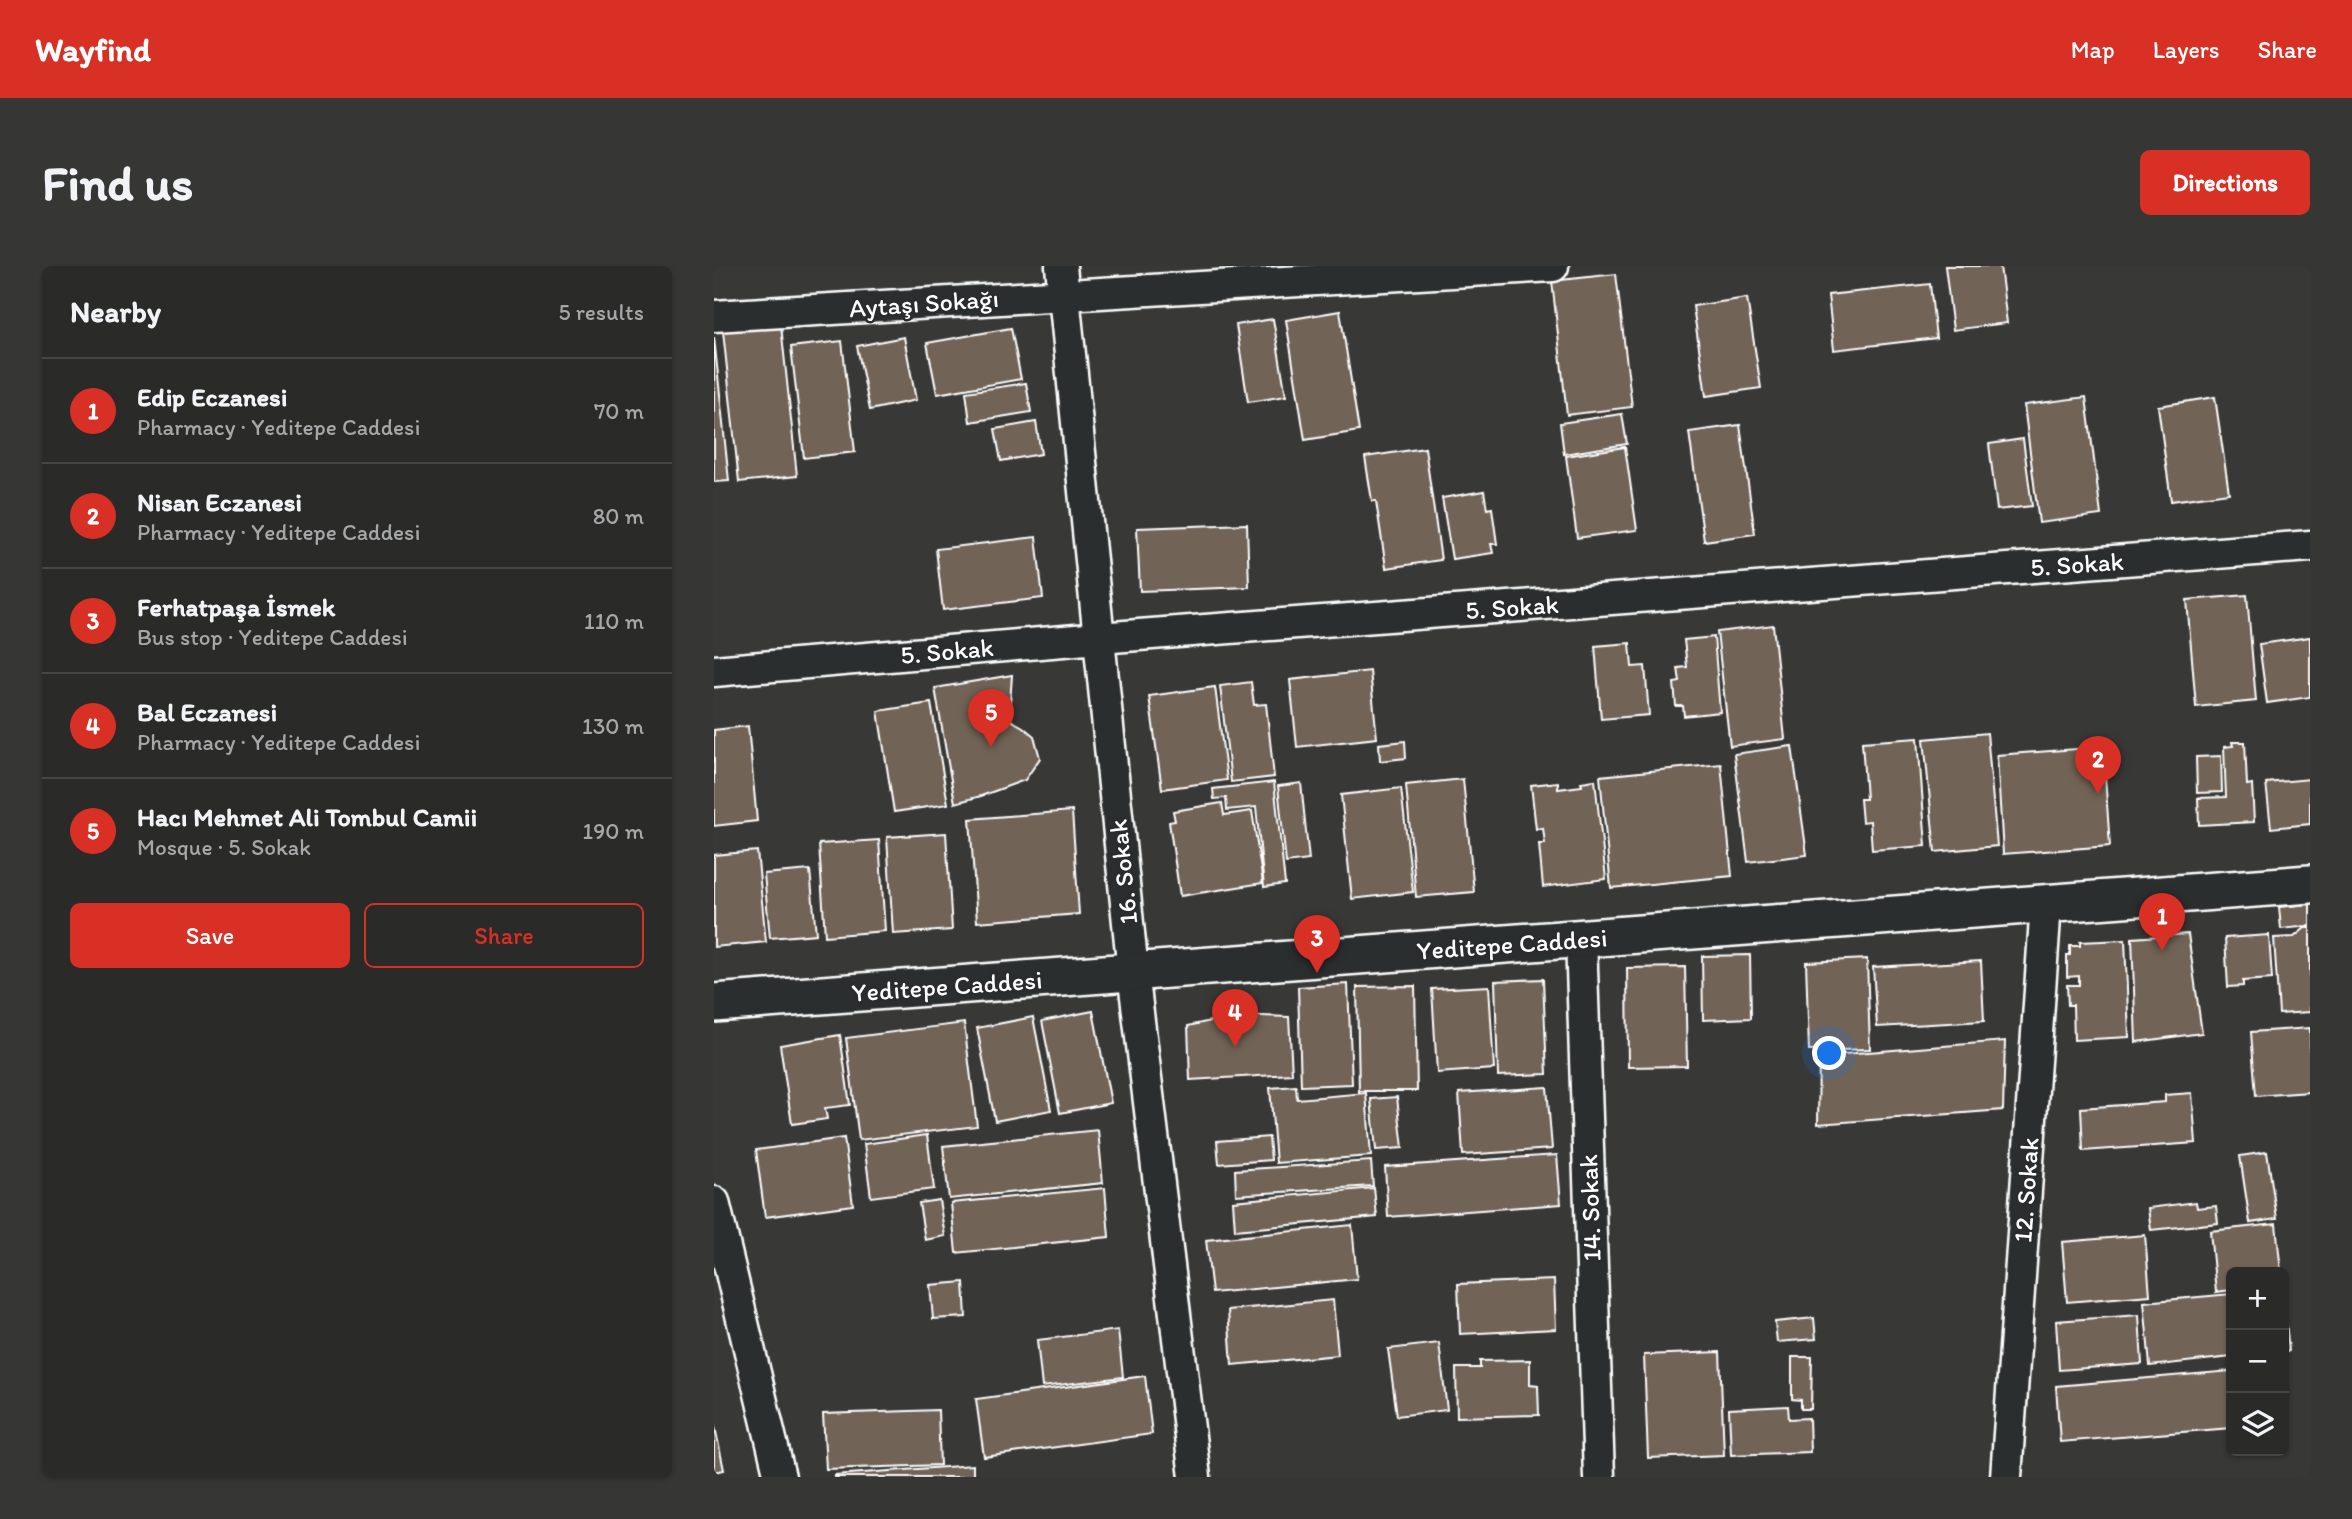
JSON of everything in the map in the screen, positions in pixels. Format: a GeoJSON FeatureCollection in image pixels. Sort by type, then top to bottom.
{"type":"FeatureCollection","features":[{"type":"Feature","properties":{"kind":"street","name":"Aytaşı Sokağı"},"geometry":{"type":"LineString","coordinates":[[714,316],[1063,280],[1553,266]]}},
{"type":"Feature","properties":{"kind":"street","name":"16. Sokak"},"geometry":{"type":"LineString","coordinates":[[1063,280],[1133,972],[1195,1477]]}},
{"type":"Feature","properties":{"kind":"street","name":"5. Sokak"},"geometry":{"type":"LineString","coordinates":[[714,671],[1099,638],[2310,546]]}},
{"type":"Feature","properties":{"kind":"street","name":"Yeditepe Caddesi"},"geometry":{"type":"LineString","coordinates":[[714,1003],[2310,884]]}},
{"type":"Feature","properties":{"kind":"street","name":"12. Sokak"},"geometry":{"type":"LineString","coordinates":[[2006,1477],[2046,904]]}},
{"type":"Feature","properties":{"kind":"street","name":"14. Sokak"},"geometry":{"type":"LineString","coordinates":[[1581,939],[1599,1477]]}},
{"type":"Feature","properties":{"kind":"street"},"geometry":{"type":"LineString","coordinates":[[714,1202],[780,1477]]}},
{"type":"Feature","properties":{"kind":"building"},"geometry":{"type":"Polygon","coordinates":[[[1945,266],[2000,266],[2007,323],[1953,330],[1945,266]]]}},
{"type":"Feature","properties":{"kind":"building"},"geometry":{"type":"Polygon","coordinates":[[[1616,274],[1632,407],[1567,415],[1552,281],[1616,274]]]}},
{"type":"Feature","properties":{"kind":"building"},"geometry":{"type":"Polygon","coordinates":[[[1930,284],[1936,338],[1834,350],[1828,295],[1930,284]]]}},
{"type":"Feature","properties":{"kind":"building"},"geometry":{"type":"Polygon","coordinates":[[[1747,298],[1761,388],[1706,396],[1693,306],[1747,298]]]}},
{"type":"Feature","properties":{"kind":"building"},"geometry":{"type":"Polygon","coordinates":[[[1340,311],[1359,431],[1305,440],[1286,320],[1340,311]]]}},
{"type":"Feature","properties":{"kind":"building"},"geometry":{"type":"Polygon","coordinates":[[[1273,319],[1286,396],[1248,402],[1236,325],[1273,319]]]}},
{"type":"Feature","properties":{"kind":"building"},"geometry":{"type":"Polygon","coordinates":[[[781,325],[797,476],[739,482],[723,331],[781,325]]]}},
{"type":"Feature","properties":{"kind":"building"},"geometry":{"type":"Polygon","coordinates":[[[1011,328],[1021,379],[937,394],[927,343],[1011,328]]]}},
{"type":"Feature","properties":{"kind":"building"},"geometry":{"type":"Polygon","coordinates":[[[714,337],[729,481],[714,482],[714,337]]]}},
{"type":"Feature","properties":{"kind":"building"},"geometry":{"type":"Polygon","coordinates":[[[904,337],[916,400],[870,410],[857,346],[904,337]]]}},
{"type":"Feature","properties":{"kind":"building"},"geometry":{"type":"Polygon","coordinates":[[[842,341],[855,452],[804,458],[791,347],[842,341]]]}},
{"type":"Feature","properties":{"kind":"building"},"geometry":{"type":"Polygon","coordinates":[[[1026,383],[1031,412],[970,422],[966,392],[1026,383]]]}},
{"type":"Feature","properties":{"kind":"building"},"geometry":{"type":"Polygon","coordinates":[[[2086,397],[2101,515],[2039,523],[2024,405],[2086,397]]]}},
{"type":"Feature","properties":{"kind":"building"},"geometry":{"type":"Polygon","coordinates":[[[2215,397],[2229,493],[2171,501],[2158,406],[2215,397]]]}},
{"type":"Feature","properties":{"kind":"building"},"geometry":{"type":"Polygon","coordinates":[[[1622,414],[1627,444],[1564,454],[1560,423],[1622,414]]]}},
{"type":"Feature","properties":{"kind":"building"},"geometry":{"type":"Polygon","coordinates":[[[1036,422],[1041,454],[1001,461],[995,429],[1036,422]]]}},
{"type":"Feature","properties":{"kind":"building"},"geometry":{"type":"Polygon","coordinates":[[[1740,425],[1755,534],[1704,541],[1689,432],[1740,425]]]}},
{"type":"Feature","properties":{"kind":"building"},"geometry":{"type":"Polygon","coordinates":[[[2023,439],[2032,506],[1997,510],[1989,444],[2023,439]]]}},
{"type":"Feature","properties":{"kind":"building"},"geometry":{"type":"Polygon","coordinates":[[[1625,447],[1637,530],[1577,538],[1566,456],[1625,447]]]}},
{"type":"Feature","properties":{"kind":"building"},"geometry":{"type":"Polygon","coordinates":[[[1425,448],[1441,560],[1386,568],[1376,501],[1372,501],[1365,457],[1425,448]]]}},
{"type":"Feature","properties":{"kind":"building"},"geometry":{"type":"Polygon","coordinates":[[[1484,491],[1487,509],[1492,508],[1497,544],[1491,544],[1493,553],[1452,559],[1442,498],[1484,491]]]}},
{"type":"Feature","properties":{"kind":"building"},"geometry":{"type":"Polygon","coordinates":[[[1247,524],[1249,587],[1140,591],[1137,528],[1247,524]]]}},
{"type":"Feature","properties":{"kind":"building"},"geometry":{"type":"Polygon","coordinates":[[[1036,537],[1043,598],[943,610],[936,549],[1036,537]]]}},
{"type":"Feature","properties":{"kind":"building"},"geometry":{"type":"Polygon","coordinates":[[[2247,595],[2256,701],[2196,707],[2187,600],[2247,595]]]}},
{"type":"Feature","properties":{"kind":"building"},"geometry":{"type":"Polygon","coordinates":[[[1773,625],[1785,739],[1730,746],[1717,632],[1773,625]]]}},
{"type":"Feature","properties":{"kind":"building"},"geometry":{"type":"Polygon","coordinates":[[[1714,637],[1720,712],[1684,716],[1683,706],[1676,706],[1674,683],[1680,682],[1678,668],[1687,667],[1684,640],[1714,637]]]}},
{"type":"Feature","properties":{"kind":"building"},"geometry":{"type":"Polygon","coordinates":[[[2310,637],[2310,697],[2267,703],[2259,644],[2310,637]]]}},
{"type":"Feature","properties":{"kind":"building"},"geometry":{"type":"Polygon","coordinates":[[[1630,643],[1632,667],[1645,666],[1649,715],[1601,719],[1595,646],[1630,643]]]}},
{"type":"Feature","properties":{"kind":"building"},"geometry":{"type":"Polygon","coordinates":[[[1370,671],[1377,738],[1297,747],[1290,680],[1370,671]]]}},
{"type":"Feature","properties":{"kind":"building"},"geometry":{"type":"Polygon","coordinates":[[[1012,675],[1009,719],[1034,736],[1040,758],[1025,780],[955,803],[935,688],[1012,675]]]}},
{"type":"Feature","properties":{"kind":"building"},"geometry":{"type":"Polygon","coordinates":[[[1251,682],[1254,705],[1266,704],[1274,777],[1231,782],[1220,686],[1251,682]]]}},
{"type":"Feature","properties":{"kind":"building"},"geometry":{"type":"Polygon","coordinates":[[[1215,687],[1227,780],[1162,789],[1149,696],[1215,687]]]}},
{"type":"Feature","properties":{"kind":"building"},"geometry":{"type":"Polygon","coordinates":[[[931,703],[948,804],[894,812],[878,711],[931,703]]]}},
{"type":"Feature","properties":{"kind":"building"},"geometry":{"type":"Polygon","coordinates":[[[748,726],[757,821],[714,826],[714,730],[748,726]]]}},
{"type":"Feature","properties":{"kind":"building"},"geometry":{"type":"Polygon","coordinates":[[[1987,733],[1997,846],[1935,852],[1924,739],[1987,733]]]}},
{"type":"Feature","properties":{"kind":"building"},"geometry":{"type":"Polygon","coordinates":[[[1918,738],[1926,846],[1872,850],[1870,821],[1862,822],[1860,799],[1866,799],[1862,742],[1918,738]]]}},
{"type":"Feature","properties":{"kind":"building"},"geometry":{"type":"Polygon","coordinates":[[[1405,741],[1406,758],[1380,761],[1379,744],[1405,741]]]}},
{"type":"Feature","properties":{"kind":"building"},"geometry":{"type":"Polygon","coordinates":[[[2232,742],[2245,742],[2247,785],[2252,784],[2254,822],[2199,825],[2198,798],[2226,797],[2224,747],[2233,746],[2232,742]]]}},
{"type":"Feature","properties":{"kind":"building"},"geometry":{"type":"Polygon","coordinates":[[[1792,746],[1807,855],[1748,862],[1734,754],[1792,746]]]}},
{"type":"Feature","properties":{"kind":"building"},"geometry":{"type":"Polygon","coordinates":[[[2103,747],[2110,846],[2003,854],[1997,755],[2103,747]]]}},
{"type":"Feature","properties":{"kind":"building"},"geometry":{"type":"Polygon","coordinates":[[[2221,756],[2222,792],[2197,793],[2196,757],[2221,756]]]}},
{"type":"Feature","properties":{"kind":"building"},"geometry":{"type":"Polygon","coordinates":[[[1721,764],[1732,876],[1611,888],[1600,776],[1721,764]]]}},
{"type":"Feature","properties":{"kind":"building"},"geometry":{"type":"Polygon","coordinates":[[[1463,779],[1474,892],[1416,897],[1406,785],[1463,779]]]}},
{"type":"Feature","properties":{"kind":"building"},"geometry":{"type":"Polygon","coordinates":[[[2310,779],[2310,824],[2271,828],[2266,783],[2310,779]]]}},
{"type":"Feature","properties":{"kind":"building"},"geometry":{"type":"Polygon","coordinates":[[[1595,780],[1606,879],[1543,887],[1539,844],[1545,844],[1543,828],[1536,829],[1531,785],[1558,782],[1558,789],[1582,786],[1581,782],[1595,780]]]}},
{"type":"Feature","properties":{"kind":"building"},"geometry":{"type":"Polygon","coordinates":[[[1274,782],[1285,884],[1264,887],[1256,807],[1227,810],[1226,798],[1214,799],[1213,789],[1274,782]]]}},
{"type":"Feature","properties":{"kind":"building"},"geometry":{"type":"Polygon","coordinates":[[[1301,783],[1309,860],[1286,863],[1278,786],[1301,783]]]}},
{"type":"Feature","properties":{"kind":"building"},"geometry":{"type":"Polygon","coordinates":[[[1401,788],[1413,892],[1352,899],[1341,795],[1401,788]]]}},
{"type":"Feature","properties":{"kind":"building"},"geometry":{"type":"Polygon","coordinates":[[[1222,803],[1224,815],[1252,811],[1263,883],[1180,896],[1169,822],[1175,821],[1173,811],[1222,803]]]}},
{"type":"Feature","properties":{"kind":"building"},"geometry":{"type":"Polygon","coordinates":[[[1072,811],[1079,914],[977,922],[970,819],[1072,811]]]}},
{"type":"Feature","properties":{"kind":"building"},"geometry":{"type":"Polygon","coordinates":[[[946,833],[952,930],[893,934],[887,837],[946,833]]]}},
{"type":"Feature","properties":{"kind":"building"},"geometry":{"type":"Polygon","coordinates":[[[879,840],[885,931],[825,936],[819,844],[879,840]]]}},
{"type":"Feature","properties":{"kind":"building"},"geometry":{"type":"Polygon","coordinates":[[[757,851],[766,942],[714,947],[714,855],[757,851]]]}},
{"type":"Feature","properties":{"kind":"building"},"geometry":{"type":"Polygon","coordinates":[[[810,870],[816,934],[770,938],[764,874],[810,870]]]}},
{"type":"Feature","properties":{"kind":"building"},"geometry":{"type":"Polygon","coordinates":[[[2310,904],[2310,926],[2281,929],[2279,907],[2310,904]]]}},
{"type":"Feature","properties":{"kind":"building"},"geometry":{"type":"Polygon","coordinates":[[[2305,928],[2310,928],[2310,1012],[2279,1014],[2274,938],[2294,937],[2305,928]]]}},
{"type":"Feature","properties":{"kind":"building"},"geometry":{"type":"Polygon","coordinates":[[[2188,934],[2202,1033],[2136,1042],[2132,938],[2188,934]]]}},
{"type":"Feature","properties":{"kind":"building"},"geometry":{"type":"Polygon","coordinates":[[[2269,935],[2272,979],[2243,981],[2243,986],[2228,987],[2225,938],[2269,935]]]}},
{"type":"Feature","properties":{"kind":"building"},"geometry":{"type":"Polygon","coordinates":[[[2125,940],[2129,1037],[2074,1040],[2073,1005],[2068,1005],[2067,985],[2079,985],[2079,976],[2067,977],[2067,955],[2070,955],[2070,946],[2080,946],[2080,942],[2125,940]]]}},
{"type":"Feature","properties":{"kind":"building"},"geometry":{"type":"Polygon","coordinates":[[[1750,955],[1751,1018],[1703,1020],[1702,956],[1750,955]]]}},
{"type":"Feature","properties":{"kind":"building"},"geometry":{"type":"Polygon","coordinates":[[[1867,959],[1870,1049],[1809,1051],[1806,962],[1867,959]]]}},
{"type":"Feature","properties":{"kind":"building"},"geometry":{"type":"Polygon","coordinates":[[[1981,961],[1984,1021],[1877,1027],[1873,967],[1981,961]]]}},
{"type":"Feature","properties":{"kind":"building"},"geometry":{"type":"Polygon","coordinates":[[[1685,967],[1687,1066],[1628,1067],[1627,968],[1685,967]]]}},
{"type":"Feature","properties":{"kind":"building"},"geometry":{"type":"Polygon","coordinates":[[[1543,979],[1547,1074],[1498,1076],[1495,981],[1543,979]]]}},
{"type":"Feature","properties":{"kind":"building"},"geometry":{"type":"Polygon","coordinates":[[[1348,984],[1352,1084],[1301,1086],[1298,987],[1348,984]]]}},
{"type":"Feature","properties":{"kind":"building"},"geometry":{"type":"Polygon","coordinates":[[[1415,986],[1417,1091],[1359,1091],[1357,987],[1415,986]]]}},
{"type":"Feature","properties":{"kind":"building"},"geometry":{"type":"Polygon","coordinates":[[[1489,986],[1494,1069],[1437,1073],[1432,989],[1489,986]]]}},
{"type":"Feature","properties":{"kind":"building"},"geometry":{"type":"Polygon","coordinates":[[[1093,1011],[1111,1103],[1060,1113],[1042,1021],[1093,1011]]]}},
{"type":"Feature","properties":{"kind":"building"},"geometry":{"type":"Polygon","coordinates":[[[1238,1015],[1289,1017],[1292,1074],[1190,1080],[1188,1026],[1238,1015]]]}},
{"type":"Feature","properties":{"kind":"building"},"geometry":{"type":"Polygon","coordinates":[[[1033,1017],[1051,1110],[995,1121],[977,1028],[1033,1017]]]}},
{"type":"Feature","properties":{"kind":"building"},"geometry":{"type":"Polygon","coordinates":[[[964,1023],[977,1126],[859,1140],[846,1038],[964,1023]]]}},
{"type":"Feature","properties":{"kind":"building"},"geometry":{"type":"Polygon","coordinates":[[[2310,1028],[2310,1092],[2256,1096],[2251,1032],[2310,1028]]]}},
{"type":"Feature","properties":{"kind":"building"},"geometry":{"type":"Polygon","coordinates":[[[840,1035],[850,1105],[825,1108],[827,1119],[792,1124],[780,1045],[840,1035]]]}},
{"type":"Feature","properties":{"kind":"building"},"geometry":{"type":"Polygon","coordinates":[[[2005,1041],[2003,1110],[1818,1124],[1819,1056],[2005,1041]]]}},
{"type":"Feature","properties":{"kind":"building"},"geometry":{"type":"Polygon","coordinates":[[[1296,1086],[1297,1099],[1366,1093],[1371,1156],[1276,1163],[1270,1088],[1296,1086]]]}},
{"type":"Feature","properties":{"kind":"building"},"geometry":{"type":"Polygon","coordinates":[[[1547,1087],[1552,1149],[1463,1155],[1459,1093],[1547,1087]]]}},
{"type":"Feature","properties":{"kind":"building"},"geometry":{"type":"Polygon","coordinates":[[[2192,1093],[2196,1143],[2083,1151],[2081,1108],[2165,1102],[2165,1095],[2192,1093]]]}},
{"type":"Feature","properties":{"kind":"building"},"geometry":{"type":"Polygon","coordinates":[[[1397,1097],[1403,1148],[1376,1150],[1371,1099],[1397,1097]]]}},
{"type":"Feature","properties":{"kind":"building"},"geometry":{"type":"Polygon","coordinates":[[[1098,1130],[1103,1183],[949,1199],[943,1146],[1098,1130]]]}},
{"type":"Feature","properties":{"kind":"building"},"geometry":{"type":"Polygon","coordinates":[[[927,1135],[934,1189],[871,1197],[864,1144],[927,1135]]]}},
{"type":"Feature","properties":{"kind":"building"},"geometry":{"type":"Polygon","coordinates":[[[1269,1137],[1271,1160],[1219,1164],[1217,1141],[1269,1137]]]}},
{"type":"Feature","properties":{"kind":"building"},"geometry":{"type":"Polygon","coordinates":[[[844,1138],[853,1205],[765,1217],[756,1150],[844,1138]]]}},
{"type":"Feature","properties":{"kind":"building"},"geometry":{"type":"Polygon","coordinates":[[[2267,1152],[2277,1219],[2250,1223],[2240,1156],[2267,1152]]]}},
{"type":"Feature","properties":{"kind":"building"},"geometry":{"type":"Polygon","coordinates":[[[1557,1155],[1561,1204],[1388,1217],[1385,1167],[1557,1155]]]}},
{"type":"Feature","properties":{"kind":"building"},"geometry":{"type":"Polygon","coordinates":[[[1371,1161],[1373,1186],[1236,1195],[1235,1170],[1371,1161]]]}},
{"type":"Feature","properties":{"kind":"building"},"geometry":{"type":"Polygon","coordinates":[[[1105,1188],[1109,1237],[956,1253],[951,1203],[1105,1188]]]}},
{"type":"Feature","properties":{"kind":"building"},"geometry":{"type":"Polygon","coordinates":[[[1374,1188],[1377,1217],[1235,1230],[1233,1201],[1374,1188]]]}},
{"type":"Feature","properties":{"kind":"building"},"geometry":{"type":"Polygon","coordinates":[[[939,1200],[945,1236],[925,1240],[919,1203],[939,1200]]]}},
{"type":"Feature","properties":{"kind":"building"},"geometry":{"type":"Polygon","coordinates":[[[2196,1202],[2197,1208],[2216,1206],[2218,1223],[2151,1230],[2148,1208],[2196,1202]]]}},
{"type":"Feature","properties":{"kind":"building"},"geometry":{"type":"Polygon","coordinates":[[[2276,1224],[2280,1267],[2226,1267],[2226,1291],[2216,1292],[2210,1231],[2276,1224]]]}},
{"type":"Feature","properties":{"kind":"building"},"geometry":{"type":"Polygon","coordinates":[[[1352,1225],[1357,1279],[1212,1293],[1206,1240],[1352,1225]]]}},
{"type":"Feature","properties":{"kind":"building"},"geometry":{"type":"Polygon","coordinates":[[[2145,1235],[2150,1295],[2067,1302],[2062,1242],[2145,1235]]]}},
{"type":"Feature","properties":{"kind":"building"},"geometry":{"type":"Polygon","coordinates":[[[1554,1280],[1556,1329],[1460,1334],[1458,1284],[1554,1280]]]}},
{"type":"Feature","properties":{"kind":"building"},"geometry":{"type":"Polygon","coordinates":[[[964,1282],[966,1317],[933,1319],[930,1285],[964,1282]]]}},
{"type":"Feature","properties":{"kind":"building"},"geometry":{"type":"Polygon","coordinates":[[[2226,1294],[2226,1358],[2150,1366],[2144,1302],[2226,1294]]]}},
{"type":"Feature","properties":{"kind":"building"},"geometry":{"type":"Polygon","coordinates":[[[1333,1300],[1338,1355],[1232,1365],[1228,1310],[1333,1300]]]}},
{"type":"Feature","properties":{"kind":"building"},"geometry":{"type":"Polygon","coordinates":[[[2139,1315],[2142,1364],[2059,1370],[2056,1321],[2139,1315]]]}},
{"type":"Feature","properties":{"kind":"building"},"geometry":{"type":"Polygon","coordinates":[[[1814,1318],[1816,1339],[1777,1342],[1775,1322],[1814,1318]]]}},
{"type":"Feature","properties":{"kind":"building"},"geometry":{"type":"Polygon","coordinates":[[[1118,1330],[1123,1377],[1042,1387],[1037,1340],[1118,1330]]]}},
{"type":"Feature","properties":{"kind":"building"},"geometry":{"type":"Polygon","coordinates":[[[1439,1343],[1447,1410],[1397,1416],[1388,1349],[1439,1343]]]}},
{"type":"Feature","properties":{"kind":"building"},"geometry":{"type":"Polygon","coordinates":[[[1720,1352],[1724,1455],[1648,1458],[1644,1355],[1720,1352]]]}},
{"type":"Feature","properties":{"kind":"building"},"geometry":{"type":"Polygon","coordinates":[[[1792,1357],[1812,1357],[1811,1409],[1801,1409],[1801,1400],[1792,1399],[1792,1357]]]}},
{"type":"Feature","properties":{"kind":"building"},"geometry":{"type":"Polygon","coordinates":[[[1530,1360],[1530,1385],[1538,1386],[1539,1415],[1457,1417],[1456,1368],[1480,1368],[1480,1361],[1530,1360]]]}},
{"type":"Feature","properties":{"kind":"building"},"geometry":{"type":"Polygon","coordinates":[[[2226,1371],[2226,1428],[2060,1442],[2056,1386],[2226,1371]]]}},
{"type":"Feature","properties":{"kind":"building"},"geometry":{"type":"Polygon","coordinates":[[[1145,1376],[1152,1434],[984,1457],[976,1399],[1145,1376]]]}},
{"type":"Feature","properties":{"kind":"building"},"geometry":{"type":"Polygon","coordinates":[[[1788,1406],[1789,1419],[1809,1418],[1810,1452],[1731,1455],[1729,1409],[1788,1406]]]}},
{"type":"Feature","properties":{"kind":"building"},"geometry":{"type":"Polygon","coordinates":[[[938,1410],[940,1465],[826,1469],[823,1414],[938,1410]]]}},
{"type":"Feature","properties":{"kind":"building"},"geometry":{"type":"Polygon","coordinates":[[[714,1422],[724,1470],[714,1472],[714,1422]]]}},
{"type":"Feature","properties":{"kind":"building"},"geometry":{"type":"Polygon","coordinates":[[[973,1465],[973,1477],[835,1477],[835,1475],[973,1465]]]}},
{"type":"Feature","properties":{"kind":"place","name":"Hacı Mehmet Ali Tombul Camii"},"geometry":{"type":"Point","coordinates":[991,747]}},
{"type":"Feature","properties":{"kind":"place","name":"Nisan Eczanesi"},"geometry":{"type":"Point","coordinates":[2098,794]}},
{"type":"Feature","properties":{"kind":"place","name":"Edip Eczanesi"},"geometry":{"type":"Point","coordinates":[2162,951]}},
{"type":"Feature","properties":{"kind":"place","name":"Ferhatpaşa İsmek"},"geometry":{"type":"Point","coordinates":[1317,973]}},
{"type":"Feature","properties":{"kind":"place","name":"Bal Eczanesi"},"geometry":{"type":"Point","coordinates":[1235,1047]}}]}
